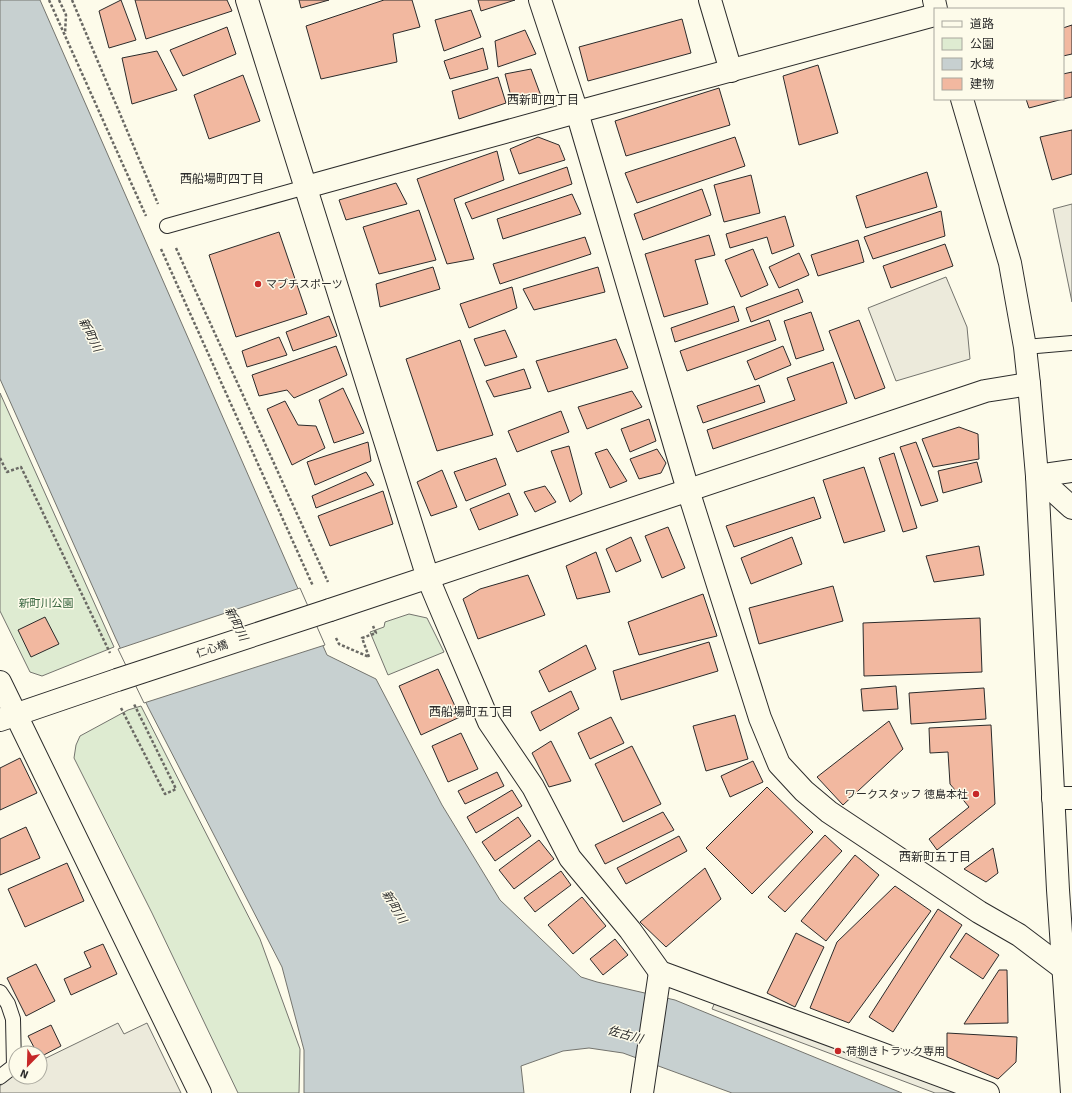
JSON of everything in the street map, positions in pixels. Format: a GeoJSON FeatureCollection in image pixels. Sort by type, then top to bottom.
{"type":"FeatureCollection","features":[{"type":"Feature","properties":{"kind":"street"},"geometry":{"type":"LineString","coordinates":[[247,0],[428,578],[489,722],[533,787],[570,858],[630,930],[659,980],[642,1093]]}},
{"type":"Feature","properties":{"kind":"street"},"geometry":{"type":"LineString","coordinates":[[540,0],[577,112],[688,490],[760,718],[779,764],[804,791],[829,812],[979,912],[1019,935],[1068,972]]}},
{"type":"Feature","properties":{"kind":"street"},"geometry":{"type":"LineString","coordinates":[[710,0],[731,71]]}},
{"type":"Feature","properties":{"kind":"street"},"geometry":{"type":"LineString","coordinates":[[306,187],[934,15]]}},
{"type":"Feature","properties":{"kind":"street"},"geometry":{"type":"LineString","coordinates":[[962,100],[1010,263],[1025,347],[1063,798],[1072,1093]]}},
{"type":"Feature","properties":{"kind":"street","name":"仁心橋"},"geometry":{"type":"LineString","coordinates":[[8,717],[985,391],[1029,384]]}},
{"type":"Feature","properties":{"kind":"street"},"geometry":{"type":"LineString","coordinates":[[1037,476],[1072,470]]}},
{"type":"Feature","properties":{"kind":"street"},"geometry":{"type":"LineString","coordinates":[[1037,476],[1072,508]]}},
{"type":"Feature","properties":{"kind":"street"},"geometry":{"type":"LineString","coordinates":[[0,682],[8,717],[200,1093]]}},
{"type":"Feature","properties":{"kind":"street"},"geometry":{"type":"LineString","coordinates":[[659,980],[988,1093]]}},
{"type":"Feature","properties":{"kind":"lane"},"geometry":{"type":"LineString","coordinates":[[167,226],[306,187]]}},
{"type":"Feature","properties":{"kind":"lane"},"geometry":{"type":"LineString","coordinates":[[1025,347],[1072,343]]}},
{"type":"Feature","properties":{"kind":"lane"},"geometry":{"type":"LineString","coordinates":[[0,992],[8,1004],[13,1019],[14,1066],[0,1077]]}},
{"type":"Feature","properties":{"kind":"path"},"geometry":{"type":"LineString","coordinates":[[49,0],[148,220]]}},
{"type":"Feature","properties":{"kind":"path"},"geometry":{"type":"LineString","coordinates":[[59,0],[66,15],[65,35]]}},
{"type":"Feature","properties":{"kind":"path"},"geometry":{"type":"LineString","coordinates":[[72,0],[167,226],[334,608]]}},
{"type":"Feature","properties":{"kind":"path"},"geometry":{"type":"LineString","coordinates":[[161,249],[313,587]]}},
{"type":"Feature","properties":{"kind":"path"},"geometry":{"type":"LineString","coordinates":[[0,458],[6,472],[21,467],[112,657]]}},
{"type":"Feature","properties":{"kind":"path"},"geometry":{"type":"LineString","coordinates":[[336,637],[339,644],[369,658],[362,638],[376,633],[374,628]]}},
{"type":"Feature","properties":{"kind":"path"},"geometry":{"type":"LineString","coordinates":[[118,702],[165,794],[176,789],[131,697]]}},
{"type":"Feature","properties":{"kind":"green space","name":"新町川公園"},"geometry":{"type":"Polygon","coordinates":[[[0,393],[114,647],[42,676],[30,672],[0,611],[0,393]]]}},
{"type":"Feature","properties":{"kind":"green space"},"geometry":{"type":"Polygon","coordinates":[[[409,614],[427,618],[444,652],[388,675],[370,632],[384,627],[385,622],[409,614]]]}},
{"type":"Feature","properties":{"kind":"green space"},"geometry":{"type":"Polygon","coordinates":[[[141,706],[260,939],[300,1049],[299,1093],[238,1093],[152,913],[74,758],[76,745],[80,736],[128,710],[141,706]]]}},
{"type":"Feature","properties":{"kind":"shaded area"},"geometry":{"type":"Polygon","coordinates":[[[1072,204],[1072,302],[1053,209],[1072,204]]]}},
{"type":"Feature","properties":{"kind":"shaded area"},"geometry":{"type":"Polygon","coordinates":[[[946,277],[967,327],[970,359],[896,381],[868,308],[946,277]]]}},
{"type":"Feature","properties":{"kind":"shaded area","name":"荷捌きトラック専用"},"geometry":{"type":"Polygon","coordinates":[[[716,1000],[964,1093],[935,1093],[712,1009],[716,1000]]]}},
{"type":"Feature","properties":{"kind":"shaded area"},"geometry":{"type":"Polygon","coordinates":[[[118,1023],[124,1034],[147,1023],[181,1093],[0,1093],[0,1086],[8,1080],[8,1085],[48,1085],[48,1057],[118,1023]]]}},
{"type":"Feature","properties":{"kind":"water"},"geometry":{"type":"Polygon","coordinates":[[[0,0],[40,0],[327,655],[376,679],[442,805],[500,900],[581,977],[675,1000],[902,1093],[732,1093],[623,1053],[589,1048],[563,1051],[521,1066],[524,1093],[304,1093],[304,1050],[282,967],[148,707],[116,639],[0,379],[0,0]]]}},
{"type":"Feature","properties":{"kind":"pier"},"geometry":{"type":"Polygon","coordinates":[[[300,588],[325,645],[144,703],[118,649],[300,588]]]}},
{"type":"Feature","properties":{"kind":"building"},"geometry":{"type":"Polygon","coordinates":[[[121,0],[136,40],[109,48],[99,11],[121,0]]]}},
{"type":"Feature","properties":{"kind":"building"},"geometry":{"type":"Polygon","coordinates":[[[135,0],[227,0],[232,11],[146,39],[135,0]]]}},
{"type":"Feature","properties":{"kind":"building"},"geometry":{"type":"Polygon","coordinates":[[[299,0],[329,0],[301,8],[299,0]]]}},
{"type":"Feature","properties":{"kind":"building"},"geometry":{"type":"Polygon","coordinates":[[[384,0],[412,0],[420,27],[393,34],[397,62],[321,79],[306,26],[384,0]]]}},
{"type":"Feature","properties":{"kind":"building"},"geometry":{"type":"Polygon","coordinates":[[[478,0],[515,0],[481,11],[478,0]]]}},
{"type":"Feature","properties":{"kind":"building"},"geometry":{"type":"Polygon","coordinates":[[[471,10],[481,37],[444,51],[435,20],[471,10]]]}},
{"type":"Feature","properties":{"kind":"building"},"geometry":{"type":"Polygon","coordinates":[[[682,19],[691,53],[588,81],[579,47],[682,19]]]}},
{"type":"Feature","properties":{"kind":"building"},"geometry":{"type":"Polygon","coordinates":[[[1072,25],[1072,54],[1064,56],[1064,28],[1072,25]]]}},
{"type":"Feature","properties":{"kind":"building"},"geometry":{"type":"Polygon","coordinates":[[[227,27],[236,54],[183,76],[170,50],[227,27]]]}},
{"type":"Feature","properties":{"kind":"building"},"geometry":{"type":"Polygon","coordinates":[[[525,30],[536,54],[498,67],[495,41],[525,30]]]}},
{"type":"Feature","properties":{"kind":"building"},"geometry":{"type":"Polygon","coordinates":[[[483,48],[488,69],[450,79],[444,61],[483,48]]]}},
{"type":"Feature","properties":{"kind":"building"},"geometry":{"type":"Polygon","coordinates":[[[157,51],[177,90],[132,104],[122,58],[157,51]]]}},
{"type":"Feature","properties":{"kind":"building"},"geometry":{"type":"Polygon","coordinates":[[[818,65],[838,133],[799,145],[783,76],[818,65]]]}},
{"type":"Feature","properties":{"kind":"building"},"geometry":{"type":"Polygon","coordinates":[[[531,69],[541,96],[513,104],[505,74],[531,69]]]}},
{"type":"Feature","properties":{"kind":"building"},"geometry":{"type":"Polygon","coordinates":[[[1072,72],[1072,97],[1064,99],[1064,74],[1072,72]]]}},
{"type":"Feature","properties":{"kind":"building"},"geometry":{"type":"Polygon","coordinates":[[[243,75],[260,121],[209,139],[194,95],[243,75]]]}},
{"type":"Feature","properties":{"kind":"building"},"geometry":{"type":"Polygon","coordinates":[[[498,77],[506,103],[459,119],[452,91],[498,77]]]}},
{"type":"Feature","properties":{"kind":"building"},"geometry":{"type":"Polygon","coordinates":[[[719,88],[730,125],[626,156],[615,121],[719,88]]]}},
{"type":"Feature","properties":{"kind":"building"},"geometry":{"type":"Polygon","coordinates":[[[1026,100],[1059,100],[1029,108],[1026,100]]]}},
{"type":"Feature","properties":{"kind":"building"},"geometry":{"type":"Polygon","coordinates":[[[1072,130],[1072,174],[1052,180],[1040,137],[1072,130]]]}},
{"type":"Feature","properties":{"kind":"building"},"geometry":{"type":"Polygon","coordinates":[[[538,137],[559,145],[565,160],[519,174],[510,149],[538,137]]]}},
{"type":"Feature","properties":{"kind":"building"},"geometry":{"type":"Polygon","coordinates":[[[735,137],[745,166],[637,203],[625,173],[735,137]]]}},
{"type":"Feature","properties":{"kind":"building"},"geometry":{"type":"Polygon","coordinates":[[[497,151],[504,180],[454,199],[474,259],[447,264],[417,179],[497,151]]]}},
{"type":"Feature","properties":{"kind":"building"},"geometry":{"type":"Polygon","coordinates":[[[567,167],[572,184],[472,219],[465,203],[567,167]]]}},
{"type":"Feature","properties":{"kind":"building"},"geometry":{"type":"Polygon","coordinates":[[[927,172],[937,207],[866,228],[856,196],[927,172]]]}},
{"type":"Feature","properties":{"kind":"building"},"geometry":{"type":"Polygon","coordinates":[[[751,175],[760,213],[724,222],[714,185],[751,175]]]}},
{"type":"Feature","properties":{"kind":"building"},"geometry":{"type":"Polygon","coordinates":[[[396,183],[407,204],[346,220],[339,200],[396,183]]]}},
{"type":"Feature","properties":{"kind":"building"},"geometry":{"type":"Polygon","coordinates":[[[702,189],[711,215],[643,240],[634,214],[702,189]]]}},
{"type":"Feature","properties":{"kind":"building"},"geometry":{"type":"Polygon","coordinates":[[[572,194],[581,214],[503,239],[497,219],[572,194]]]}},
{"type":"Feature","properties":{"kind":"building"},"geometry":{"type":"Polygon","coordinates":[[[419,210],[436,260],[379,274],[363,227],[419,210]]]}},
{"type":"Feature","properties":{"kind":"building"},"geometry":{"type":"Polygon","coordinates":[[[941,211],[945,236],[873,259],[864,237],[941,211]]]}},
{"type":"Feature","properties":{"kind":"building"},"geometry":{"type":"Polygon","coordinates":[[[785,216],[794,246],[772,254],[767,237],[730,248],[726,234],[785,216]]]}},
{"type":"Feature","properties":{"kind":"building","name":"マブチスポーツ"},"geometry":{"type":"Polygon","coordinates":[[[279,232],[307,314],[236,337],[209,255],[279,232]]]}},
{"type":"Feature","properties":{"kind":"building"},"geometry":{"type":"Polygon","coordinates":[[[709,235],[715,255],[695,260],[708,304],[664,317],[645,254],[709,235]]]}},
{"type":"Feature","properties":{"kind":"building"},"geometry":{"type":"Polygon","coordinates":[[[585,237],[591,254],[500,284],[493,264],[585,237]]]}},
{"type":"Feature","properties":{"kind":"building"},"geometry":{"type":"Polygon","coordinates":[[[858,240],[864,262],[818,276],[811,255],[858,240]]]}},
{"type":"Feature","properties":{"kind":"building"},"geometry":{"type":"Polygon","coordinates":[[[945,244],[953,266],[891,288],[883,266],[945,244]]]}},
{"type":"Feature","properties":{"kind":"building"},"geometry":{"type":"Polygon","coordinates":[[[753,249],[768,285],[741,297],[725,260],[753,249]]]}},
{"type":"Feature","properties":{"kind":"building"},"geometry":{"type":"Polygon","coordinates":[[[799,253],[809,275],[779,288],[769,267],[799,253]]]}},
{"type":"Feature","properties":{"kind":"building"},"geometry":{"type":"Polygon","coordinates":[[[433,267],[440,289],[380,307],[376,284],[433,267]]]}},
{"type":"Feature","properties":{"kind":"building"},"geometry":{"type":"Polygon","coordinates":[[[598,267],[605,292],[534,310],[523,289],[598,267]]]}},
{"type":"Feature","properties":{"kind":"building"},"geometry":{"type":"Polygon","coordinates":[[[512,287],[517,308],[469,328],[460,304],[512,287]]]}},
{"type":"Feature","properties":{"kind":"building"},"geometry":{"type":"Polygon","coordinates":[[[798,289],[803,302],[751,322],[746,308],[798,289]]]}},
{"type":"Feature","properties":{"kind":"building"},"geometry":{"type":"Polygon","coordinates":[[[734,306],[739,321],[675,342],[671,328],[734,306]]]}},
{"type":"Feature","properties":{"kind":"building"},"geometry":{"type":"Polygon","coordinates":[[[811,312],[824,350],[796,359],[784,321],[811,312]]]}},
{"type":"Feature","properties":{"kind":"building"},"geometry":{"type":"Polygon","coordinates":[[[329,316],[337,336],[293,351],[286,332],[329,316]]]}},
{"type":"Feature","properties":{"kind":"building"},"geometry":{"type":"Polygon","coordinates":[[[769,320],[776,340],[687,371],[680,351],[769,320]]]}},
{"type":"Feature","properties":{"kind":"building"},"geometry":{"type":"Polygon","coordinates":[[[859,320],[885,388],[855,399],[829,331],[859,320]]]}},
{"type":"Feature","properties":{"kind":"building"},"geometry":{"type":"Polygon","coordinates":[[[505,330],[517,357],[485,366],[474,339],[505,330]]]}},
{"type":"Feature","properties":{"kind":"building"},"geometry":{"type":"Polygon","coordinates":[[[279,337],[287,355],[247,367],[242,351],[279,337]]]}},
{"type":"Feature","properties":{"kind":"building"},"geometry":{"type":"Polygon","coordinates":[[[616,339],[628,368],[548,392],[536,361],[616,339]]]}},
{"type":"Feature","properties":{"kind":"building"},"geometry":{"type":"Polygon","coordinates":[[[460,340],[493,435],[437,451],[406,359],[460,340]]]}},
{"type":"Feature","properties":{"kind":"building"},"geometry":{"type":"Polygon","coordinates":[[[336,346],[347,375],[294,398],[287,390],[259,396],[252,375],[336,346]]]}},
{"type":"Feature","properties":{"kind":"building"},"geometry":{"type":"Polygon","coordinates":[[[783,346],[791,365],[755,380],[747,361],[783,346]]]}},
{"type":"Feature","properties":{"kind":"building"},"geometry":{"type":"Polygon","coordinates":[[[833,362],[847,403],[713,449],[707,430],[795,400],[787,378],[833,362]]]}},
{"type":"Feature","properties":{"kind":"building"},"geometry":{"type":"Polygon","coordinates":[[[524,369],[531,388],[494,397],[486,381],[524,369]]]}},
{"type":"Feature","properties":{"kind":"building"},"geometry":{"type":"Polygon","coordinates":[[[759,385],[765,402],[703,423],[697,406],[759,385]]]}},
{"type":"Feature","properties":{"kind":"building"},"geometry":{"type":"Polygon","coordinates":[[[343,388],[364,433],[334,443],[319,400],[343,388]]]}},
{"type":"Feature","properties":{"kind":"building"},"geometry":{"type":"Polygon","coordinates":[[[632,391],[642,407],[587,429],[578,407],[632,391]]]}},
{"type":"Feature","properties":{"kind":"building"},"geometry":{"type":"Polygon","coordinates":[[[285,401],[298,425],[316,426],[325,448],[292,465],[267,409],[285,401]]]}},
{"type":"Feature","properties":{"kind":"building"},"geometry":{"type":"Polygon","coordinates":[[[561,411],[569,432],[517,452],[508,431],[561,411]]]}},
{"type":"Feature","properties":{"kind":"building"},"geometry":{"type":"Polygon","coordinates":[[[649,419],[656,441],[630,452],[621,429],[649,419]]]}},
{"type":"Feature","properties":{"kind":"building"},"geometry":{"type":"Polygon","coordinates":[[[959,427],[978,434],[979,459],[933,467],[922,439],[959,427]]]}},
{"type":"Feature","properties":{"kind":"building"},"geometry":{"type":"Polygon","coordinates":[[[368,442],[371,461],[315,485],[307,462],[368,442]]]}},
{"type":"Feature","properties":{"kind":"building"},"geometry":{"type":"Polygon","coordinates":[[[916,442],[938,501],[921,506],[900,447],[916,442]]]}},
{"type":"Feature","properties":{"kind":"building"},"geometry":{"type":"Polygon","coordinates":[[[569,446],[582,494],[570,502],[551,451],[569,446]]]}},
{"type":"Feature","properties":{"kind":"building"},"geometry":{"type":"Polygon","coordinates":[[[607,449],[627,481],[610,488],[595,453],[607,449]]]}},
{"type":"Feature","properties":{"kind":"building"},"geometry":{"type":"Polygon","coordinates":[[[657,449],[666,463],[661,473],[639,479],[630,459],[657,449]]]}},
{"type":"Feature","properties":{"kind":"building"},"geometry":{"type":"Polygon","coordinates":[[[894,453],[917,528],[903,532],[879,458],[894,453]]]}},
{"type":"Feature","properties":{"kind":"building"},"geometry":{"type":"Polygon","coordinates":[[[496,458],[506,485],[466,501],[454,472],[496,458]]]}},
{"type":"Feature","properties":{"kind":"building"},"geometry":{"type":"Polygon","coordinates":[[[977,462],[982,482],[943,493],[938,471],[977,462]]]}},
{"type":"Feature","properties":{"kind":"building"},"geometry":{"type":"Polygon","coordinates":[[[864,467],[885,531],[844,543],[823,480],[864,467]]]}},
{"type":"Feature","properties":{"kind":"building"},"geometry":{"type":"Polygon","coordinates":[[[442,470],[457,507],[431,516],[417,482],[442,470]]]}},
{"type":"Feature","properties":{"kind":"building"},"geometry":{"type":"Polygon","coordinates":[[[366,472],[374,485],[316,508],[312,496],[366,472]]]}},
{"type":"Feature","properties":{"kind":"building"},"geometry":{"type":"Polygon","coordinates":[[[545,486],[556,502],[535,512],[524,492],[545,486]]]}},
{"type":"Feature","properties":{"kind":"building"},"geometry":{"type":"Polygon","coordinates":[[[383,491],[393,524],[330,546],[318,516],[383,491]]]}},
{"type":"Feature","properties":{"kind":"building"},"geometry":{"type":"Polygon","coordinates":[[[509,493],[518,515],[479,530],[470,509],[509,493]]]}},
{"type":"Feature","properties":{"kind":"building"},"geometry":{"type":"Polygon","coordinates":[[[814,497],[821,518],[734,547],[726,526],[814,497]]]}},
{"type":"Feature","properties":{"kind":"building"},"geometry":{"type":"Polygon","coordinates":[[[668,527],[685,568],[662,578],[645,536],[668,527]]]}},
{"type":"Feature","properties":{"kind":"building"},"geometry":{"type":"Polygon","coordinates":[[[631,537],[641,561],[616,572],[606,549],[631,537]]]}},
{"type":"Feature","properties":{"kind":"building"},"geometry":{"type":"Polygon","coordinates":[[[792,537],[802,564],[751,584],[741,558],[792,537]]]}},
{"type":"Feature","properties":{"kind":"building"},"geometry":{"type":"Polygon","coordinates":[[[979,546],[984,575],[934,582],[926,556],[979,546]]]}},
{"type":"Feature","properties":{"kind":"building"},"geometry":{"type":"Polygon","coordinates":[[[596,552],[610,592],[577,599],[566,566],[596,552]]]}},
{"type":"Feature","properties":{"kind":"building"},"geometry":{"type":"Polygon","coordinates":[[[528,575],[545,615],[478,639],[463,599],[480,589],[528,575]]]}},
{"type":"Feature","properties":{"kind":"building"},"geometry":{"type":"Polygon","coordinates":[[[833,586],[843,621],[759,644],[749,608],[833,586]]]}},
{"type":"Feature","properties":{"kind":"building"},"geometry":{"type":"Polygon","coordinates":[[[703,594],[717,636],[639,655],[628,622],[703,594]]]}},
{"type":"Feature","properties":{"kind":"building"},"geometry":{"type":"Polygon","coordinates":[[[45,617],[59,644],[31,657],[18,630],[45,617]]]}},
{"type":"Feature","properties":{"kind":"building"},"geometry":{"type":"Polygon","coordinates":[[[980,618],[982,672],[864,676],[863,623],[980,618]]]}},
{"type":"Feature","properties":{"kind":"building"},"geometry":{"type":"Polygon","coordinates":[[[709,642],[718,671],[621,700],[613,671],[709,642]]]}},
{"type":"Feature","properties":{"kind":"building"},"geometry":{"type":"Polygon","coordinates":[[[586,645],[596,669],[549,692],[539,671],[586,645]]]}},
{"type":"Feature","properties":{"kind":"building"},"geometry":{"type":"Polygon","coordinates":[[[438,669],[460,717],[421,735],[399,686],[438,669]]]}},
{"type":"Feature","properties":{"kind":"building"},"geometry":{"type":"Polygon","coordinates":[[[896,686],[898,709],[863,711],[861,689],[896,686]]]}},
{"type":"Feature","properties":{"kind":"building"},"geometry":{"type":"Polygon","coordinates":[[[984,688],[986,719],[911,724],[909,693],[984,688]]]}},
{"type":"Feature","properties":{"kind":"building"},"geometry":{"type":"Polygon","coordinates":[[[571,691],[579,709],[540,731],[531,712],[571,691]]]}},
{"type":"Feature","properties":{"kind":"building"},"geometry":{"type":"Polygon","coordinates":[[[735,715],[748,759],[706,771],[693,726],[735,715]]]}},
{"type":"Feature","properties":{"kind":"building"},"geometry":{"type":"Polygon","coordinates":[[[611,717],[624,743],[590,759],[578,733],[611,717]]]}},
{"type":"Feature","properties":{"kind":"building"},"geometry":{"type":"Polygon","coordinates":[[[889,721],[903,749],[843,805],[817,777],[889,721]]]}},
{"type":"Feature","properties":{"kind":"building","name":"ワークスタッフ 徳島本社"},"geometry":{"type":"Polygon","coordinates":[[[991,725],[995,804],[937,850],[929,839],[969,807],[950,784],[948,752],[930,753],[929,728],[991,725]]]}},
{"type":"Feature","properties":{"kind":"building"},"geometry":{"type":"Polygon","coordinates":[[[461,733],[478,769],[448,782],[432,746],[461,733]]]}},
{"type":"Feature","properties":{"kind":"building"},"geometry":{"type":"Polygon","coordinates":[[[551,741],[571,781],[549,787],[532,753],[551,741]]]}},
{"type":"Feature","properties":{"kind":"building"},"geometry":{"type":"Polygon","coordinates":[[[632,746],[661,804],[623,822],[595,764],[632,746]]]}},
{"type":"Feature","properties":{"kind":"building"},"geometry":{"type":"Polygon","coordinates":[[[20,758],[37,793],[0,810],[0,768],[20,758]]]}},
{"type":"Feature","properties":{"kind":"building"},"geometry":{"type":"Polygon","coordinates":[[[753,761],[763,782],[730,797],[721,776],[753,761]]]}},
{"type":"Feature","properties":{"kind":"building"},"geometry":{"type":"Polygon","coordinates":[[[497,772],[504,786],[465,804],[458,791],[497,772]]]}},
{"type":"Feature","properties":{"kind":"building"},"geometry":{"type":"Polygon","coordinates":[[[767,787],[813,832],[752,894],[706,848],[767,787]]]}},
{"type":"Feature","properties":{"kind":"building"},"geometry":{"type":"Polygon","coordinates":[[[512,790],[522,806],[476,833],[467,817],[512,790]]]}},
{"type":"Feature","properties":{"kind":"building"},"geometry":{"type":"Polygon","coordinates":[[[663,812],[674,830],[605,864],[595,845],[663,812]]]}},
{"type":"Feature","properties":{"kind":"building"},"geometry":{"type":"Polygon","coordinates":[[[518,817],[531,836],[495,861],[482,842],[518,817]]]}},
{"type":"Feature","properties":{"kind":"building"},"geometry":{"type":"Polygon","coordinates":[[[26,827],[40,858],[0,875],[0,839],[26,827]]]}},
{"type":"Feature","properties":{"kind":"building"},"geometry":{"type":"Polygon","coordinates":[[[825,835],[842,851],[785,912],[768,897],[825,835]]]}},
{"type":"Feature","properties":{"kind":"building"},"geometry":{"type":"Polygon","coordinates":[[[679,836],[687,851],[626,884],[617,868],[679,836]]]}},
{"type":"Feature","properties":{"kind":"building"},"geometry":{"type":"Polygon","coordinates":[[[539,840],[554,859],[514,889],[499,870],[539,840]]]}},
{"type":"Feature","properties":{"kind":"building"},"geometry":{"type":"Polygon","coordinates":[[[993,848],[998,873],[986,882],[964,869],[993,848]]]}},
{"type":"Feature","properties":{"kind":"building"},"geometry":{"type":"Polygon","coordinates":[[[855,855],[879,875],[826,941],[801,921],[855,855]]]}},
{"type":"Feature","properties":{"kind":"building"},"geometry":{"type":"Polygon","coordinates":[[[67,863],[84,901],[25,927],[8,889],[67,863]]]}},
{"type":"Feature","properties":{"kind":"building"},"geometry":{"type":"Polygon","coordinates":[[[705,868],[721,899],[666,947],[640,922],[705,868]]]}},
{"type":"Feature","properties":{"kind":"building"},"geometry":{"type":"Polygon","coordinates":[[[561,871],[571,885],[535,912],[524,898],[561,871]]]}},
{"type":"Feature","properties":{"kind":"building"},"geometry":{"type":"Polygon","coordinates":[[[895,886],[931,911],[849,1023],[810,1008],[837,942],[895,886]]]}},
{"type":"Feature","properties":{"kind":"building"},"geometry":{"type":"Polygon","coordinates":[[[582,897],[606,926],[573,954],[548,925],[582,897]]]}},
{"type":"Feature","properties":{"kind":"building"},"geometry":{"type":"Polygon","coordinates":[[[938,909],[962,925],[893,1032],[869,1017],[938,909]]]}},
{"type":"Feature","properties":{"kind":"building"},"geometry":{"type":"Polygon","coordinates":[[[796,933],[824,947],[795,1007],[767,993],[796,933]]]}},
{"type":"Feature","properties":{"kind":"building"},"geometry":{"type":"Polygon","coordinates":[[[966,933],[999,955],[983,979],[950,957],[966,933]]]}},
{"type":"Feature","properties":{"kind":"building"},"geometry":{"type":"Polygon","coordinates":[[[615,939],[628,955],[603,975],[590,959],[615,939]]]}},
{"type":"Feature","properties":{"kind":"building"},"geometry":{"type":"Polygon","coordinates":[[[103,944],[117,974],[71,995],[64,979],[91,967],[84,952],[103,944]]]}},
{"type":"Feature","properties":{"kind":"building"},"geometry":{"type":"Polygon","coordinates":[[[36,964],[55,1001],[26,1016],[7,978],[36,964]]]}},
{"type":"Feature","properties":{"kind":"building"},"geometry":{"type":"Polygon","coordinates":[[[999,970],[1007,970],[1008,1023],[964,1024],[999,970]]]}},
{"type":"Feature","properties":{"kind":"building"},"geometry":{"type":"Polygon","coordinates":[[[51,1025],[61,1046],[48,1053],[48,1045],[33,1045],[28,1036],[51,1025]]]}},
{"type":"Feature","properties":{"kind":"building"},"geometry":{"type":"Polygon","coordinates":[[[947,1033],[1017,1037],[1016,1062],[998,1079],[947,1057],[947,1033]]]}},
{"type":"Feature","properties":{"kind":"place","name":"マブチスポーツ"},"geometry":{"type":"Point","coordinates":[258,284]}},
{"type":"Feature","properties":{"kind":"place","name":"ワークスタッフ 徳島本社"},"geometry":{"type":"Point","coordinates":[976,794]}},
{"type":"Feature","properties":{"kind":"place","name":"荷捌きトラック専用"},"geometry":{"type":"Point","coordinates":[838,1051]}},
{"type":"Feature","properties":{"kind":"district","name":"西新町四丁目"},"geometry":{"type":"Point","coordinates":[543,100]}},
{"type":"Feature","properties":{"kind":"district","name":"西船場町四丁目"},"geometry":{"type":"Point","coordinates":[222,179]}},
{"type":"Feature","properties":{"kind":"district","name":"西船場町五丁目"},"geometry":{"type":"Point","coordinates":[471,712]}},
{"type":"Feature","properties":{"kind":"district","name":"西新町五丁目"},"geometry":{"type":"Point","coordinates":[935,857]}},
{"type":"Feature","properties":{"kind":"water label","name":"新町川"},"geometry":{"type":"Point","coordinates":[90,335]}},
{"type":"Feature","properties":{"kind":"water label","name":"新町川"},"geometry":{"type":"Point","coordinates":[236,624]}},
{"type":"Feature","properties":{"kind":"water label","name":"新町川"},"geometry":{"type":"Point","coordinates":[394,907]}},
{"type":"Feature","properties":{"kind":"water label","name":"佐古川"},"geometry":{"type":"Point","coordinates":[625,1035]}}]}
